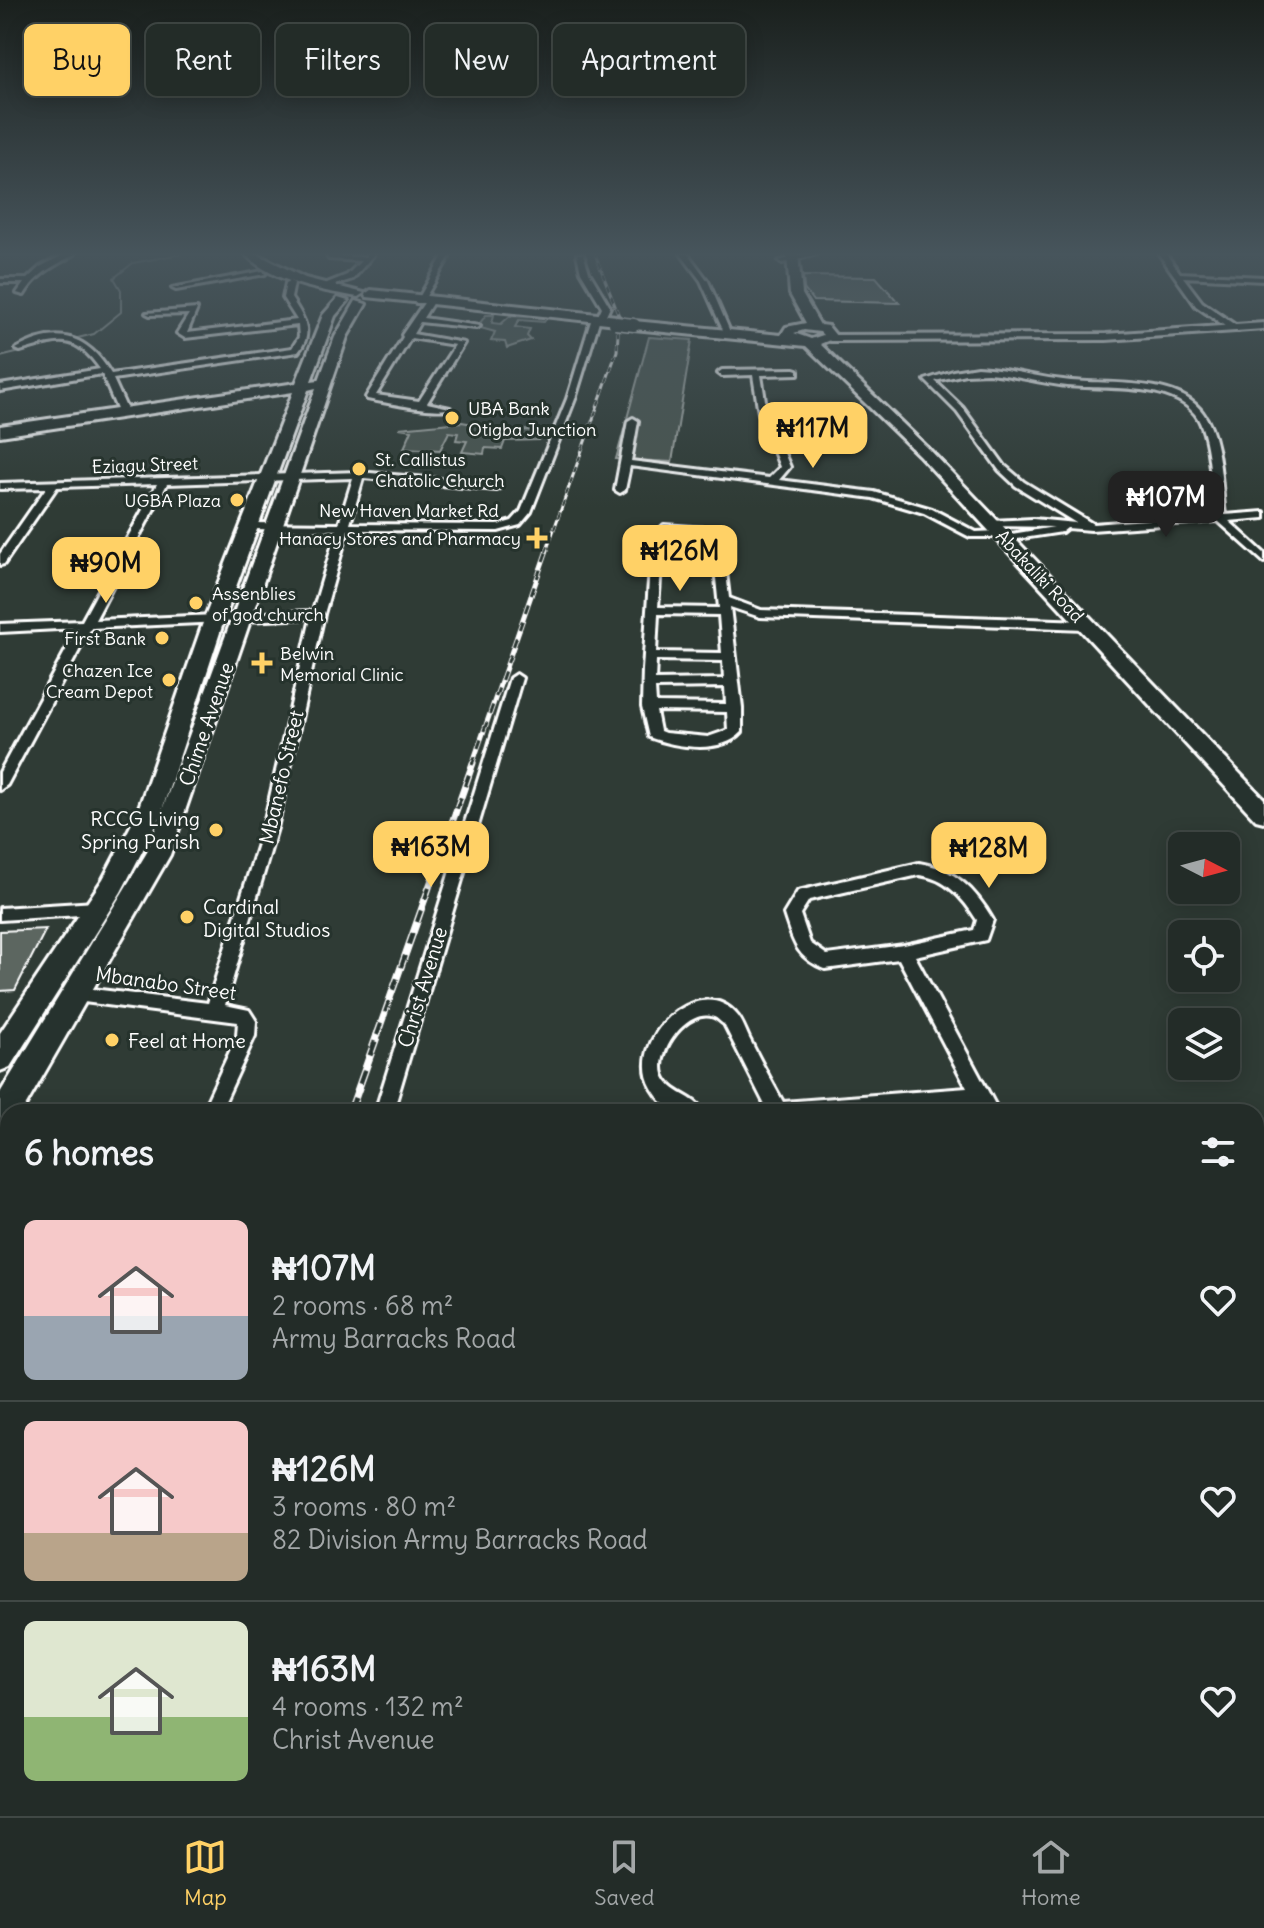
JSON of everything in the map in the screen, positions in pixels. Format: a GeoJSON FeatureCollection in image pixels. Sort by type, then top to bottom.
{"type":"FeatureCollection","features":[{"type":"Feature","properties":{"kind":"main road","name":"Chime Avenue"},"geometry":{"type":"LineString","coordinates":[[10,1104],[158,855],[291,476],[315,352],[321,339]]}},
{"type":"Feature","properties":{"kind":"main road","name":"Chime Avenue"},"geometry":{"type":"LineString","coordinates":[[0,1058],[96,908],[148,816],[215,617],[267,477],[338,339]]}},
{"type":"Feature","properties":{"kind":"main road","name":"Abakaliki Road"},"geometry":{"type":"LineString","coordinates":[[812,339],[1264,795]]}},
{"type":"Feature","properties":{"kind":"main road"},"geometry":{"type":"LineString","coordinates":[[266,393],[293,383],[315,352]]}},
{"type":"Feature","properties":{"kind":"main road"},"geometry":{"type":"LineString","coordinates":[[0,431],[266,393],[309,392]]}},
{"type":"Feature","properties":{"kind":"main road"},"geometry":{"type":"LineString","coordinates":[[0,437],[309,392]]}},
{"type":"Feature","properties":{"kind":"main road","name":"Abakaliki Road"},"geometry":{"type":"LineString","coordinates":[[1004,531],[1085,625],[1264,814]]}},
{"type":"Feature","properties":{"kind":"street"},"geometry":{"type":"LineString","coordinates":[[0,388],[268,355],[299,348],[303,339]]}},
{"type":"Feature","properties":{"kind":"street"},"geometry":{"type":"LineString","coordinates":[[404,339],[370,397],[446,408]]}},
{"type":"Feature","properties":{"kind":"street"},"geometry":{"type":"LineString","coordinates":[[421,406],[460,343],[431,339]]}},
{"type":"Feature","properties":{"kind":"street","name":"New Haven Market Rd"},"geometry":{"type":"LineString","coordinates":[[249,526],[498,528],[516,523],[526,512],[599,339]]}},
{"type":"Feature","properties":{"kind":"street"},"geometry":{"type":"LineString","coordinates":[[841,339],[960,339]]}},
{"type":"Feature","properties":{"kind":"street"},"geometry":{"type":"LineString","coordinates":[[20,349],[73,340],[87,349],[106,374],[124,414]]}},
{"type":"Feature","properties":{"kind":"street"},"geometry":{"type":"LineString","coordinates":[[1091,527],[1020,484],[1002,468],[960,410],[929,380],[978,370],[1067,384],[1149,388],[1178,398],[1203,415],[1208,428],[1220,518],[1264,559]]}},
{"type":"Feature","properties":{"kind":"street"},"geometry":{"type":"LineString","coordinates":[[722,373],[757,375],[795,372]]}},
{"type":"Feature","properties":{"kind":"street"},"geometry":{"type":"LineString","coordinates":[[757,375],[763,413],[785,467],[812,487]]}},
{"type":"Feature","properties":{"kind":"street"},"geometry":{"type":"LineString","coordinates":[[620,490],[633,421]]}},
{"type":"Feature","properties":{"kind":"street"},"geometry":{"type":"LineString","coordinates":[[626,463],[895,499],[928,511],[974,535],[1264,515]]}},
{"type":"Feature","properties":{"kind":"street"},"geometry":{"type":"LineString","coordinates":[[771,482],[785,467]]}},
{"type":"Feature","properties":{"kind":"street"},"geometry":{"type":"LineString","coordinates":[[291,476],[359,475],[497,487]]}},
{"type":"Feature","properties":{"kind":"street","name":"Mbanefo Street"},"geometry":{"type":"LineString","coordinates":[[214,1012],[270,828],[318,614],[359,475]]}},
{"type":"Feature","properties":{"kind":"street","name":"Eziagu Street"},"geometry":{"type":"LineString","coordinates":[[0,486],[291,476]]}},
{"type":"Feature","properties":{"kind":"street"},"geometry":{"type":"LineString","coordinates":[[0,785],[8,756],[85,625],[164,480]]}},
{"type":"Feature","properties":{"kind":"street"},"geometry":{"type":"LineString","coordinates":[[0,562],[54,484]]}},
{"type":"Feature","properties":{"kind":"street"},"geometry":{"type":"LineString","coordinates":[[1004,531],[1067,527]]}},
{"type":"Feature","properties":{"kind":"street"},"geometry":{"type":"LineString","coordinates":[[714,529],[718,533],[720,565],[737,725],[731,737],[676,740],[654,734],[649,707],[660,530],[714,529]]}},
{"type":"Feature","properties":{"kind":"street"},"geometry":{"type":"LineString","coordinates":[[657,564],[720,565]]}},
{"type":"Feature","properties":{"kind":"street"},"geometry":{"type":"LineString","coordinates":[[653,610],[760,613]]}},
{"type":"Feature","properties":{"kind":"street"},"geometry":{"type":"LineString","coordinates":[[725,612],[1085,625]]}},
{"type":"Feature","properties":{"kind":"street"},"geometry":{"type":"LineString","coordinates":[[0,628],[318,614]]}},
{"type":"Feature","properties":{"kind":"street"},"geometry":{"type":"LineString","coordinates":[[652,656],[729,657]]}},
{"type":"Feature","properties":{"kind":"street","name":"Christ Avenue"},"geometry":{"type":"LineString","coordinates":[[386,1104],[516,678]]}},
{"type":"Feature","properties":{"kind":"street"},"geometry":{"type":"LineString","coordinates":[[651,684],[732,683]]}},
{"type":"Feature","properties":{"kind":"street"},"geometry":{"type":"LineString","coordinates":[[649,707],[735,708]]}},
{"type":"Feature","properties":{"kind":"street"},"geometry":{"type":"LineString","coordinates":[[919,869],[938,871],[955,882],[978,908],[985,927],[973,938],[904,952],[819,960],[803,947],[793,922],[794,907],[804,895],[919,869]]}},
{"type":"Feature","properties":{"kind":"street"},"geometry":{"type":"LineString","coordinates":[[0,914],[96,908]]}},
{"type":"Feature","properties":{"kind":"street"},"geometry":{"type":"LineString","coordinates":[[904,952],[985,1103],[958,1104]]}},
{"type":"Feature","properties":{"kind":"street","name":"Mbanabo Street"},"geometry":{"type":"LineString","coordinates":[[76,994],[243,1015],[247,1021],[246,1036],[215,1104]]}},
{"type":"Feature","properties":{"kind":"street"},"geometry":{"type":"LineString","coordinates":[[681,1104],[661,1091],[653,1080],[652,1062],[661,1039],[681,1017],[692,1009],[711,1007],[726,1012],[769,1104]]}},
{"type":"Feature","properties":{"kind":"shaded area"},"geometry":{"type":"Polygon","coordinates":[[[649,339],[692,340],[672,462],[616,459],[649,339]]]}},
{"type":"Feature","properties":{"kind":"shaded area"},"geometry":{"type":"Polygon","coordinates":[[[531,340],[507,348],[505,342],[491,341],[531,340]]]}},
{"type":"Feature","properties":{"kind":"shaded area"},"geometry":{"type":"Polygon","coordinates":[[[462,422],[483,426],[486,433],[528,430],[542,433],[539,440],[505,441],[502,449],[485,448],[484,454],[462,452],[467,441],[456,440],[458,433],[449,432],[440,450],[404,448],[412,430],[399,428],[462,422]]]}},
{"type":"Feature","properties":{"kind":"building"},"geometry":{"type":"Polygon","coordinates":[[[46,929],[15,990],[0,991],[0,931],[46,929]]]}},
{"type":"Feature","properties":{"kind":"waterway"},"geometry":{"type":"LineString","coordinates":[[0,357],[75,339]]}},
{"type":"Feature","properties":{"kind":"railway"},"geometry":{"type":"LineString","coordinates":[[546,552],[617,351],[618,339]]}},
{"type":"Feature","properties":{"kind":"railway"},"geometry":{"type":"LineString","coordinates":[[472,765],[547,550]]}},
{"type":"Feature","properties":{"kind":"railway"},"geometry":{"type":"LineString","coordinates":[[377,1035],[473,763]]}},
{"type":"Feature","properties":{"kind":"railway"},"geometry":{"type":"LineString","coordinates":[[353,1104],[378,1033]]}},
{"type":"Feature","properties":{"kind":"place","name":"UBA Bank Otigba Junction"},"geometry":{"type":"Point","coordinates":[452,418]}},
{"type":"Feature","properties":{"kind":"place","name":"St. Callistus Chatolic Church"},"geometry":{"type":"Point","coordinates":[359,469]}},
{"type":"Feature","properties":{"kind":"place","name":"UGBA Plaza"},"geometry":{"type":"Point","coordinates":[237,500]}},
{"type":"Feature","properties":{"kind":"place","name":"Hanacy Stores and Pharmacy"},"geometry":{"type":"Point","coordinates":[537,538]}},
{"type":"Feature","properties":{"kind":"place","name":"Assenblies of god church"},"geometry":{"type":"Point","coordinates":[196,603]}},
{"type":"Feature","properties":{"kind":"place","name":"First Bank"},"geometry":{"type":"Point","coordinates":[162,638]}},
{"type":"Feature","properties":{"kind":"place","name":"Belwin Memorial Clinic"},"geometry":{"type":"Point","coordinates":[262,663]}},
{"type":"Feature","properties":{"kind":"place","name":"Chazen Ice Cream Depot"},"geometry":{"type":"Point","coordinates":[169,680]}},
{"type":"Feature","properties":{"kind":"place","name":"RCCG Living Spring Parish"},"geometry":{"type":"Point","coordinates":[216,830]}},
{"type":"Feature","properties":{"kind":"place","name":"Cardinal Digital Studios"},"geometry":{"type":"Point","coordinates":[187,917]}},
{"type":"Feature","properties":{"kind":"place","name":"Feel at Home"},"geometry":{"type":"Point","coordinates":[112,1040]}}]}
